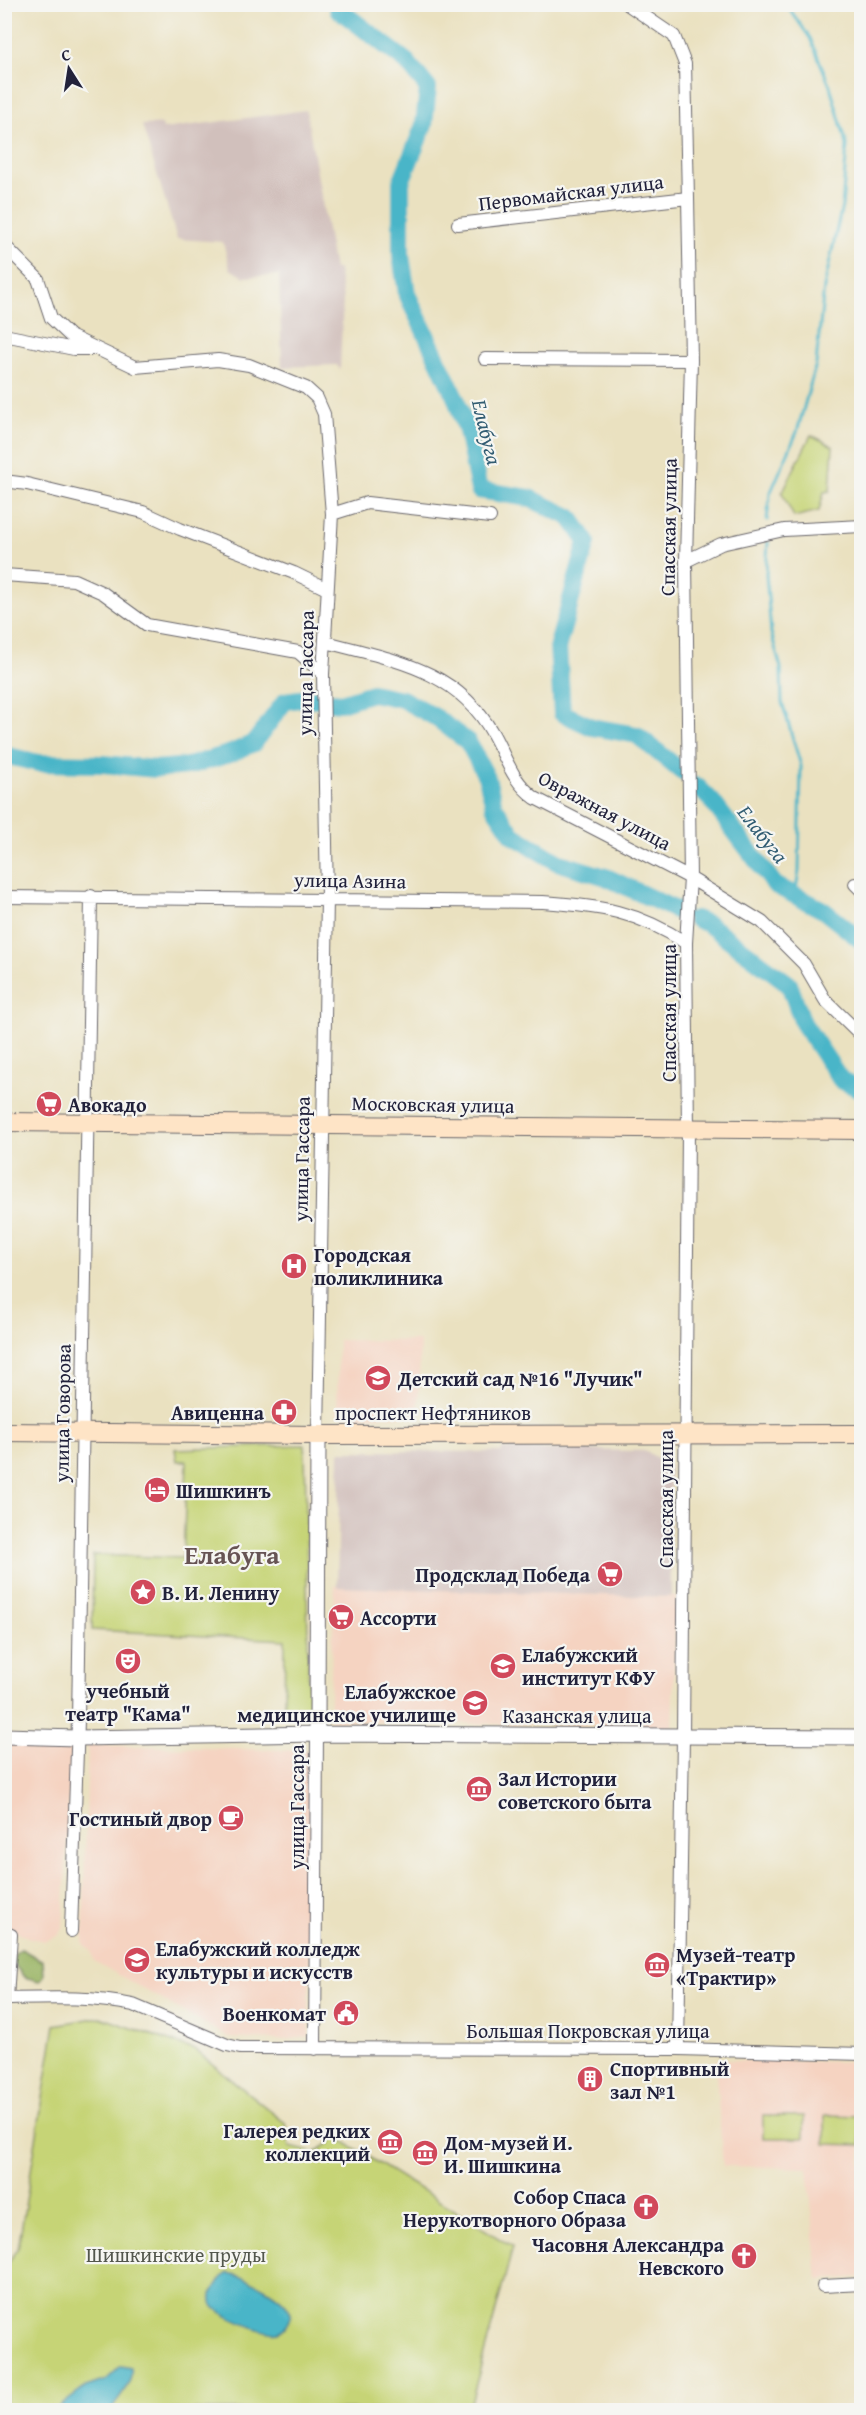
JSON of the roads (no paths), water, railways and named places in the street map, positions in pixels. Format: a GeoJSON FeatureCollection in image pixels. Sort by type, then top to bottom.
{"type":"FeatureCollection","features":[{"type":"Feature","properties":{"kind":"main road","name":"Московская улица"},"geometry":{"type":"LineString","coordinates":[[4,1122],[861,1130]]}},
{"type":"Feature","properties":{"kind":"main road","name":"проспект Нефтяников"},"geometry":{"type":"LineString","coordinates":[[4,1432],[318,1435],[861,1434]]}},
{"type":"Feature","properties":{"kind":"street","name":"Спасская улица"},"geometry":{"type":"LineString","coordinates":[[627,4],[674,36],[685,64],[691,360],[686,561],[690,878],[686,943],[688,1130],[678,2049]]}},
{"type":"Feature","properties":{"kind":"street","name":"Первомайская улица"},"geometry":{"type":"LineString","coordinates":[[458,224],[688,198]]}},
{"type":"Feature","properties":{"kind":"street"},"geometry":{"type":"LineString","coordinates":[[4,245],[38,279],[51,318],[70,336],[100,349]]}},
{"type":"Feature","properties":{"kind":"street"},"geometry":{"type":"LineString","coordinates":[[4,335],[74,349],[100,349]]}},
{"type":"Feature","properties":{"kind":"street","name":"улица Гассара"},"geometry":{"type":"LineString","coordinates":[[100,349],[135,367],[218,360],[249,365],[306,388],[317,398],[324,414],[332,514],[323,674],[327,899],[318,1435],[315,2049]]}},
{"type":"Feature","properties":{"kind":"street"},"geometry":{"type":"LineString","coordinates":[[485,359],[691,360]]}},
{"type":"Feature","properties":{"kind":"street"},"geometry":{"type":"LineString","coordinates":[[4,481],[27,484],[143,512],[180,529],[294,573],[327,589]]}},
{"type":"Feature","properties":{"kind":"street"},"geometry":{"type":"LineString","coordinates":[[332,514],[367,503],[490,517]]}},
{"type":"Feature","properties":{"kind":"street"},"geometry":{"type":"LineString","coordinates":[[686,561],[721,544],[784,530],[861,526]]}},
{"type":"Feature","properties":{"kind":"street"},"geometry":{"type":"LineString","coordinates":[[4,574],[74,580],[103,593],[147,625],[298,652],[323,674]]}},
{"type":"Feature","properties":{"kind":"street","name":"Овражная улица"},"geometry":{"type":"LineString","coordinates":[[326,642],[408,664],[450,684],[481,716],[493,733],[517,782],[525,790],[535,798],[690,878],[762,922],[804,964],[825,999],[861,1036]]}},
{"type":"Feature","properties":{"kind":"street","name":"улица Говорова"},"geometry":{"type":"LineString","coordinates":[[71,1931],[77,1738],[91,896]]}},
{"type":"Feature","properties":{"kind":"street","name":"улица Азина"},"geometry":{"type":"LineString","coordinates":[[4,897],[327,899],[543,902],[594,905],[632,915],[661,927],[686,943]]}},
{"type":"Feature","properties":{"kind":"street","name":"Казанская улица"},"geometry":{"type":"LineString","coordinates":[[4,1736],[77,1738],[317,1734],[861,1737]]}},
{"type":"Feature","properties":{"kind":"street"},"geometry":{"type":"LineString","coordinates":[[4,1932],[11,1935],[6,1999]]}},
{"type":"Feature","properties":{"kind":"street","name":"Большая Покровская улица"},"geometry":{"type":"LineString","coordinates":[[6,1999],[86,1998],[133,2005],[226,2045],[240,2048],[678,2049],[861,2054]]}},
{"type":"Feature","properties":{"kind":"street"},"geometry":{"type":"LineString","coordinates":[[823,2286],[861,2284]]}},
{"type":"Feature","properties":{"kind":"water"},"geometry":{"type":"Polygon","coordinates":[[[229,2273],[255,2283],[274,2294],[288,2307],[291,2314],[283,2329],[272,2332],[253,2327],[233,2319],[213,2305],[213,2291],[218,2282],[229,2273]]]}},
{"type":"Feature","properties":{"kind":"water"},"geometry":{"type":"Polygon","coordinates":[[[121,2366],[131,2368],[130,2379],[111,2410],[55,2410],[86,2387],[106,2380],[121,2366]]]}},
{"type":"Feature","properties":{"kind":"waterway","name":"Елабуга"},"geometry":{"type":"LineString","coordinates":[[337,4],[338,9],[407,62],[428,88],[424,125],[401,182],[401,256],[407,294],[456,399],[467,431],[479,490],[529,498],[570,517],[587,542],[558,645],[562,713],[592,727],[637,735],[681,771]]}},
{"type":"Feature","properties":{"kind":"waterway"},"geometry":{"type":"LineString","coordinates":[[767,520],[770,494],[797,432],[816,364],[824,287],[842,206],[847,145],[830,86],[810,38],[786,4]]}},
{"type":"Feature","properties":{"kind":"waterway"},"geometry":{"type":"LineString","coordinates":[[768,542],[766,574],[771,633],[781,668],[782,702],[801,766],[799,871],[795,896]]}},
{"type":"Feature","properties":{"kind":"waterway","name":"Елабуга"},"geometry":{"type":"LineString","coordinates":[[332,702],[341,703],[372,693],[402,699],[435,717],[468,742],[487,778],[494,806],[513,835],[557,862],[606,877],[680,912]]}},
{"type":"Feature","properties":{"kind":"waterway"},"geometry":{"type":"LineString","coordinates":[[4,755],[38,763],[103,764],[156,769],[188,766],[229,754],[254,743],[285,701],[315,699]]}},
{"type":"Feature","properties":{"kind":"waterway","name":"Елабуга"},"geometry":{"type":"LineString","coordinates":[[697,786],[711,800],[775,885],[823,910],[862,941]]}},
{"type":"Feature","properties":{"kind":"waterway"},"geometry":{"type":"LineString","coordinates":[[696,919],[708,924],[789,984],[803,1023],[841,1080],[862,1090]]}},
{"type":"Feature","properties":{"kind":"place","name":"Авокадо"},"geometry":{"type":"Point","coordinates":[49,1104]}},
{"type":"Feature","properties":{"kind":"place","name":"Городская поликлиника"},"geometry":{"type":"Point","coordinates":[294,1266]}},
{"type":"Feature","properties":{"kind":"place","name":"Детский сад №16 \"Лучик\""},"geometry":{"type":"Point","coordinates":[378,1378]}},
{"type":"Feature","properties":{"kind":"place","name":"Авиценна"},"geometry":{"type":"Point","coordinates":[284,1412]}},
{"type":"Feature","properties":{"kind":"place","name":"Шишкинъ"},"geometry":{"type":"Point","coordinates":[157,1490]}},
{"type":"Feature","properties":{"kind":"place","name":"Продсклад Победа"},"geometry":{"type":"Point","coordinates":[610,1574]}},
{"type":"Feature","properties":{"kind":"place","name":"В. И. Ленину"},"geometry":{"type":"Point","coordinates":[143,1592]}},
{"type":"Feature","properties":{"kind":"place","name":"Ассорти"},"geometry":{"type":"Point","coordinates":[341,1617]}},
{"type":"Feature","properties":{"kind":"place","name":"учебный театр \"Кама\""},"geometry":{"type":"Point","coordinates":[128,1661]}},
{"type":"Feature","properties":{"kind":"place","name":"Елабужский институт КФУ"},"geometry":{"type":"Point","coordinates":[503,1666]}},
{"type":"Feature","properties":{"kind":"place","name":"Елабужское медицинское училище"},"geometry":{"type":"Point","coordinates":[475,1703]}},
{"type":"Feature","properties":{"kind":"place","name":"Зал Истории советского быта"},"geometry":{"type":"Point","coordinates":[479,1789]}},
{"type":"Feature","properties":{"kind":"place","name":"Гостиный двор"},"geometry":{"type":"Point","coordinates":[231,1818]}},
{"type":"Feature","properties":{"kind":"place","name":"Елабужский колледж культуры и искусств"},"geometry":{"type":"Point","coordinates":[137,1960]}},
{"type":"Feature","properties":{"kind":"place","name":"Музей-театр «Трактир»"},"geometry":{"type":"Point","coordinates":[657,1965]}},
{"type":"Feature","properties":{"kind":"place","name":"Военкомат"},"geometry":{"type":"Point","coordinates":[346,2013]}},
{"type":"Feature","properties":{"kind":"place","name":"Спортивный зал №1"},"geometry":{"type":"Point","coordinates":[590,2079]}},
{"type":"Feature","properties":{"kind":"place","name":"Галерея редких коллекций"},"geometry":{"type":"Point","coordinates":[390,2142]}},
{"type":"Feature","properties":{"kind":"place","name":"Дом-музей И. И. Шишкина"},"geometry":{"type":"Point","coordinates":[425,2153]}},
{"type":"Feature","properties":{"kind":"place","name":"Собор Спаса Нерукотворного Образа"},"geometry":{"type":"Point","coordinates":[646,2207]}},
{"type":"Feature","properties":{"kind":"place","name":"Часовня Александра Невского"},"geometry":{"type":"Point","coordinates":[744,2256]}},
{"type":"Feature","properties":{"kind":"district","name":"Елабуга"},"geometry":{"type":"Point","coordinates":[232,1554]}},
{"type":"Feature","properties":{"kind":"park label","name":"Шишкинские пруды"},"geometry":{"type":"Point","coordinates":[176,2254]}}]}
